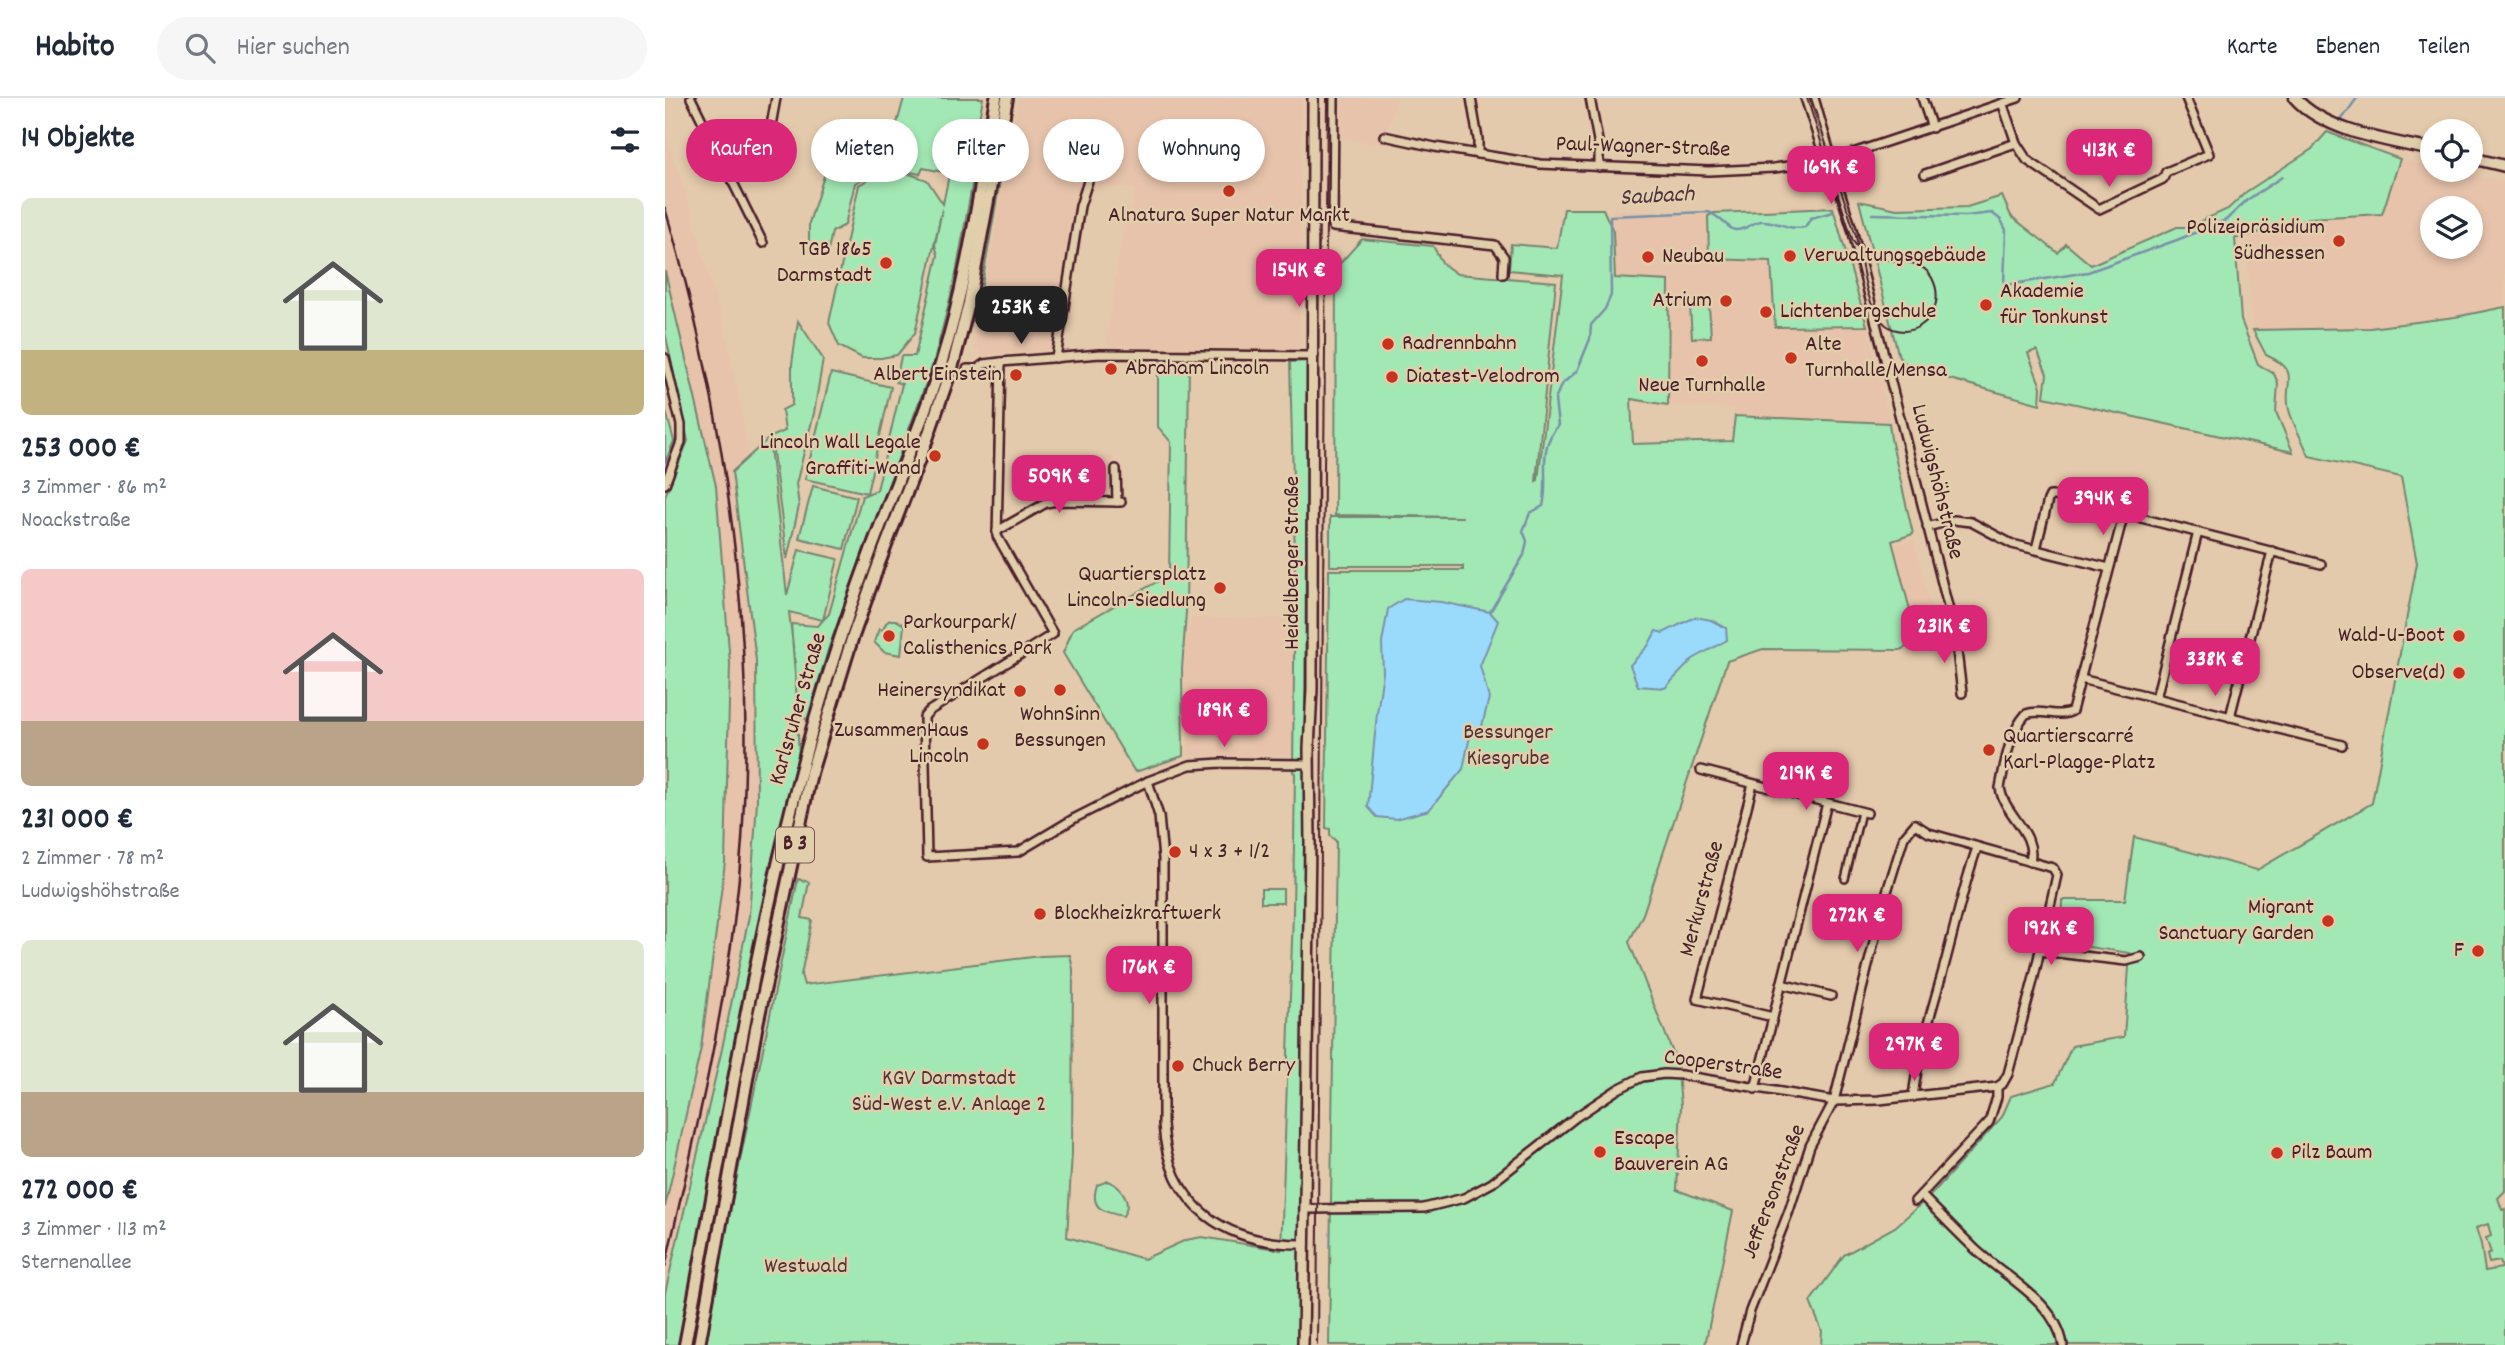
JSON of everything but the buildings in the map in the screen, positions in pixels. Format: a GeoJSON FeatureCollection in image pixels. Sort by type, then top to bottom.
{"type":"FeatureCollection","features":[{"type":"Feature","properties":{"kind":"main road","name":"Karlsruher Straße"},"geometry":{"type":"LineString","coordinates":[[685,1345],[755,979],[792,808],[813,728],[861,577],[942,362],[965,273],[996,98]]}},
{"type":"Feature","properties":{"kind":"main road","name":"Karlsruher Straße"},"geometry":{"type":"LineString","coordinates":[[699,1345],[756,1029],[811,773],[877,566],[954,362],[975,278],[1007,98]]}},
{"type":"Feature","properties":{"kind":"main road"},"geometry":{"type":"LineString","coordinates":[[2295,98],[2306,109],[2343,128],[2420,147]]}},
{"type":"Feature","properties":{"kind":"main road"},"geometry":{"type":"LineString","coordinates":[[2483,161],[2505,166]]}},
{"type":"Feature","properties":{"kind":"street"},"geometry":{"type":"LineString","coordinates":[[691,98],[763,243]]}},
{"type":"Feature","properties":{"kind":"street"},"geometry":{"type":"LineString","coordinates":[[772,119],[776,98]]}},
{"type":"Feature","properties":{"kind":"street","name":"Heidelberger Straße"},"geometry":{"type":"LineString","coordinates":[[1303,1345],[1312,699],[1313,98]]}},
{"type":"Feature","properties":{"kind":"street"},"geometry":{"type":"LineString","coordinates":[[1334,98],[1333,227],[1495,245],[1504,257],[1503,274]]}},
{"type":"Feature","properties":{"kind":"street"},"geometry":{"type":"LineString","coordinates":[[1471,98],[1478,154]]}},
{"type":"Feature","properties":{"kind":"street"},"geometry":{"type":"LineString","coordinates":[[1590,98],[1599,167]]}},
{"type":"Feature","properties":{"kind":"street","name":"Ludwigshöhstraße"},"geometry":{"type":"LineString","coordinates":[[1805,98],[1823,153],[1830,160]]}},
{"type":"Feature","properties":{"kind":"street","name":"Ludwigshöhstraße"},"geometry":{"type":"LineString","coordinates":[[1814,98],[1852,229],[1955,634],[1962,693]]}},
{"type":"Feature","properties":{"kind":"street"},"geometry":{"type":"LineString","coordinates":[[1922,98],[1932,128]]}},
{"type":"Feature","properties":{"kind":"street","name":"Paul-Wagner-Straße"},"geometry":{"type":"LineString","coordinates":[[1384,136],[1540,164],[1709,171],[1774,168],[1830,160],[2018,98]]}},
{"type":"Feature","properties":{"kind":"street"},"geometry":{"type":"LineString","coordinates":[[2003,105],[2016,143],[2027,160],[2099,209],[2163,179],[2167,172],[2209,154],[2186,98]]}},
{"type":"Feature","properties":{"kind":"street"},"geometry":{"type":"LineString","coordinates":[[1925,174],[2016,143]]}},
{"type":"Feature","properties":{"kind":"street"},"geometry":{"type":"LineString","coordinates":[[1056,358],[1080,206],[1088,182]]}},
{"type":"Feature","properties":{"kind":"street"},"geometry":{"type":"LineString","coordinates":[[967,369],[1001,362],[1124,354],[1314,356]]}},
{"type":"Feature","properties":{"kind":"street"},"geometry":{"type":"LineString","coordinates":[[665,358],[681,425],[681,442],[665,484]]}},
{"type":"Feature","properties":{"kind":"street"},"geometry":{"type":"LineString","coordinates":[[1001,362],[997,536],[1052,634],[929,711],[924,717],[927,858],[1018,852],[1075,818],[1148,781],[1190,765],[1309,764]]}},
{"type":"Feature","properties":{"kind":"street"},"geometry":{"type":"LineString","coordinates":[[997,531],[1046,503],[1119,502],[1116,469]]}},
{"type":"Feature","properties":{"kind":"street"},"geometry":{"type":"LineString","coordinates":[[2036,549],[2050,496],[2321,564]]}},
{"type":"Feature","properties":{"kind":"street"},"geometry":{"type":"LineString","coordinates":[[2030,862],[2032,855],[2029,841],[2001,795],[2000,788],[2013,735],[2026,714],[2042,711],[2062,715],[2072,711],[2124,513]]}},
{"type":"Feature","properties":{"kind":"street"},"geometry":{"type":"LineString","coordinates":[[1927,527],[1954,520],[1971,522],[2003,541],[2109,568]]}},
{"type":"Feature","properties":{"kind":"street"},"geometry":{"type":"LineString","coordinates":[[2156,698],[2198,532]]}},
{"type":"Feature","properties":{"kind":"street"},"geometry":{"type":"LineString","coordinates":[[2230,717],[2272,551]]}},
{"type":"Feature","properties":{"kind":"street"},"geometry":{"type":"LineString","coordinates":[[2081,679],[2341,745]]}},
{"type":"Feature","properties":{"kind":"street"},"geometry":{"type":"LineString","coordinates":[[1701,770],[1864,813],[1845,879]]}},
{"type":"Feature","properties":{"kind":"street"},"geometry":{"type":"LineString","coordinates":[[1148,781],[1159,816],[1163,859],[1163,1114],[1164,1139],[1169,1162],[1187,1195],[1213,1222],[1259,1241],[1305,1244]]}},
{"type":"Feature","properties":{"kind":"street","name":"Merkurstraße"},"geometry":{"type":"LineString","coordinates":[[1753,784],[1697,999],[1773,1017]]}},
{"type":"Feature","properties":{"kind":"street"},"geometry":{"type":"LineString","coordinates":[[1755,1089],[1827,803]]}},
{"type":"Feature","properties":{"kind":"street","name":"Jeffersonstraße"},"geometry":{"type":"LineString","coordinates":[[1741,1345],[1755,1298],[1789,1211],[1810,1146],[1833,1101],[1885,898],[1904,837],[1915,824],[1929,833],[1977,848]]}},
{"type":"Feature","properties":{"kind":"street"},"geometry":{"type":"LineString","coordinates":[[1913,1097],[1915,1077],[1929,1020],[1967,876],[1977,848],[2053,868],[2057,875],[2040,951],[2008,1074],[1997,1087],[1997,1097],[1989,1122],[1918,1198],[1976,1250],[2011,1276],[2055,1319],[2063,1345]]}},
{"type":"Feature","properties":{"kind":"street"},"geometry":{"type":"LineString","coordinates":[[2040,951],[2126,961],[2141,957]]}},
{"type":"Feature","properties":{"kind":"street"},"geometry":{"type":"LineString","coordinates":[[1781,984],[1831,996]]}},
{"type":"Feature","properties":{"kind":"street","name":"Cooperstraße"},"geometry":{"type":"LineString","coordinates":[[1305,1209],[1415,1208],[1444,1205],[1464,1198],[1492,1183],[1576,1117],[1618,1089],[1642,1077],[1681,1075],[1833,1101],[1913,1097],[1997,1087]]}},
{"type":"Feature","properties":{"kind":"shaded area"},"geometry":{"type":"Polygon","coordinates":[[[1018,98],[1302,98],[1299,350],[1111,346],[1106,342],[1126,209],[1132,210],[1135,189],[1091,184],[1124,182],[1124,119],[1043,119],[1043,182],[1084,182],[1052,351],[984,355],[974,348],[1004,182],[1029,182],[1029,119],[1014,119],[1018,98]]]}},
{"type":"Feature","properties":{"kind":"shaded area"},"geometry":{"type":"Polygon","coordinates":[[[1342,98],[1397,98],[1387,133],[1380,132],[1377,145],[1341,137],[1342,98]]]}},
{"type":"Feature","properties":{"kind":"shaded area"},"geometry":{"type":"Polygon","coordinates":[[[665,134],[687,197],[726,334],[742,414],[759,525],[768,722],[798,717],[768,805],[734,986],[734,1020],[665,1345],[665,1053],[688,441],[665,332],[665,134]]]}},
{"type":"Feature","properties":{"kind":"shaded area","name":"Polizeipräsidium Südhessen"},"geometry":{"type":"Polygon","coordinates":[[[2400,159],[2420,164],[2420,182],[2483,182],[2483,177],[2505,182],[2505,307],[2455,317],[2370,328],[2253,330],[2245,236],[2309,218],[2382,214],[2400,159]]]}},
{"type":"Feature","properties":{"kind":"shaded area","name":"Lichtenbergschule"},"geometry":{"type":"Polygon","coordinates":[[[1796,205],[1834,207],[1872,344],[1889,423],[1735,416],[1735,408],[1668,405],[1669,281],[1614,278],[1613,209],[1685,216],[1703,214],[1703,217],[1713,216],[1714,213],[1796,205]]]}},
{"type":"Feature","properties":{"kind":"shaded area"},"geometry":{"type":"Polygon","coordinates":[[[1113,456],[1113,496],[1049,496],[1049,490],[1053,490],[1053,470],[1062,470],[1062,457],[1113,456]]]}},
{"type":"Feature","properties":{"kind":"shaded area"},"geometry":{"type":"Polygon","coordinates":[[[1914,539],[1940,644],[1920,649],[1893,545],[1914,539]]]}},
{"type":"Feature","properties":{"kind":"shaded area"},"geometry":{"type":"Polygon","coordinates":[[[1191,618],[1294,618],[1294,755],[1188,756],[1184,670],[1191,618]]]}},
{"type":"Feature","properties":{"kind":"green space"},"geometry":{"type":"Polygon","coordinates":[[[904,98],[983,98],[979,119],[932,119],[932,170],[923,168],[920,174],[918,119],[898,119],[904,98]]]}},
{"type":"Feature","properties":{"kind":"green space"},"geometry":{"type":"Polygon","coordinates":[[[2327,132],[2400,159],[2382,214],[2309,218],[2235,238],[2241,320],[2258,364],[2274,374],[2278,383],[2276,412],[2293,452],[2044,397],[2047,374],[2037,350],[2028,353],[2041,387],[2040,404],[1910,368],[1899,357],[1859,201],[1897,209],[1967,207],[2002,196],[2011,216],[2058,253],[2066,244],[2091,265],[2177,227],[2188,227],[2228,209],[2246,192],[2312,149],[2327,132]]]}},
{"type":"Feature","properties":{"kind":"green space"},"geometry":{"type":"Polygon","coordinates":[[[918,177],[927,180],[943,204],[948,182],[973,182],[955,279],[934,361],[829,647],[807,720],[798,712],[796,688],[799,758],[770,866],[678,1345],[665,1345],[665,1293],[722,1049],[749,916],[757,802],[756,660],[732,472],[769,438],[787,595],[799,550],[838,559],[823,620],[829,614],[862,496],[877,490],[902,384],[896,382],[901,356],[915,356],[938,255],[935,245],[942,209],[915,333],[897,355],[862,358],[839,346],[829,323],[859,185],[864,182],[918,182],[918,177]],[[789,612],[792,638],[791,624],[818,626],[823,620],[789,612]]]}},
{"type":"Feature","properties":{"kind":"green space"},"geometry":{"type":"Polygon","coordinates":[[[822,182],[857,182],[845,225],[832,232],[828,251],[809,249],[809,223],[822,182]]]}},
{"type":"Feature","properties":{"kind":"green space"},"geometry":{"type":"Polygon","coordinates":[[[1000,182],[981,290],[975,296],[994,194],[1000,182]]]}},
{"type":"Feature","properties":{"kind":"green space"},"geometry":{"type":"Polygon","coordinates":[[[1833,208],[1867,326],[1775,327],[1771,261],[1709,259],[1708,216],[1714,213],[1833,208]]]}},
{"type":"Feature","properties":{"kind":"green space","name":"Bessunger Kiesgrube"},"geometry":{"type":"Polygon","coordinates":[[[1564,209],[1603,209],[1613,231],[1615,278],[1669,281],[1668,405],[1631,399],[1633,444],[1732,441],[1735,416],[1889,423],[1913,534],[1892,541],[1918,641],[1900,650],[1763,649],[1727,661],[1643,914],[1629,942],[1677,1063],[1681,1105],[1677,1190],[1733,1211],[1705,1345],[1329,1345],[1336,841],[1330,836],[1330,829],[1326,828],[1329,570],[1463,570],[1463,566],[1330,566],[1330,517],[1463,517],[1335,515],[1336,268],[1362,239],[1433,246],[1443,264],[1457,274],[1556,282],[1536,481],[1563,275],[1509,270],[1511,244],[1557,248],[1564,209]]]}},
{"type":"Feature","properties":{"kind":"green space"},"geometry":{"type":"Polygon","coordinates":[[[665,271],[716,486],[730,663],[725,862],[701,1048],[665,1207],[665,496],[688,441],[665,332],[665,271]]]}},
{"type":"Feature","properties":{"kind":"green space"},"geometry":{"type":"Polygon","coordinates":[[[1709,305],[1711,337],[1692,338],[1690,306],[1709,305]]]}},
{"type":"Feature","properties":{"kind":"green space"},"geometry":{"type":"Polygon","coordinates":[[[2505,307],[2505,1191],[2498,1198],[2502,1210],[2505,1209],[2505,1345],[1821,1345],[1822,1331],[1810,1302],[1844,1255],[1895,1227],[1930,1196],[2002,1117],[2011,1096],[2055,1083],[2072,1046],[2124,1037],[2130,953],[2061,943],[2062,900],[2125,900],[2134,837],[2257,870],[2372,803],[2417,563],[2401,477],[2309,456],[2289,410],[2288,372],[2278,361],[2266,355],[2253,330],[2370,328],[2455,317],[2505,307]],[[2488,1224],[2476,1228],[2485,1271],[2502,1268],[2500,1261],[2489,1263],[2487,1255],[2491,1253],[2486,1238],[2491,1236],[2488,1224]]]}},
{"type":"Feature","properties":{"kind":"green space"},"geometry":{"type":"Polygon","coordinates":[[[798,321],[823,359],[814,413],[796,484],[799,506],[787,559],[771,437],[785,431],[782,410],[792,405],[792,364],[798,321]]]}},
{"type":"Feature","properties":{"kind":"green space"},"geometry":{"type":"Polygon","coordinates":[[[1307,361],[1298,1345],[706,1345],[727,1224],[798,879],[809,882],[802,918],[812,920],[801,975],[804,985],[1041,956],[1070,955],[1073,969],[1072,1153],[1067,1237],[1144,1259],[1186,1240],[1202,1237],[1281,1250],[1293,913],[1295,773],[1295,560],[1290,362],[1307,361]]]}},
{"type":"Feature","properties":{"kind":"green space"},"geometry":{"type":"Polygon","coordinates":[[[1158,362],[1189,362],[1186,612],[1182,669],[1183,756],[1135,772],[1063,653],[1073,629],[1169,575],[1171,442],[1158,427],[1158,362]]]}},
{"type":"Feature","properties":{"kind":"green space"},"geometry":{"type":"Polygon","coordinates":[[[831,373],[891,387],[867,493],[805,479],[831,373]]]}},
{"type":"Feature","properties":{"kind":"green space"},"geometry":{"type":"Polygon","coordinates":[[[665,408],[674,441],[665,463],[665,408]]]}},
{"type":"Feature","properties":{"kind":"green space"},"geometry":{"type":"Polygon","coordinates":[[[813,486],[857,497],[844,549],[799,538],[813,486]]]}},
{"type":"Feature","properties":{"kind":"green space","name":"Parkourpark/ Calisthenics Park"},"geometry":{"type":"Polygon","coordinates":[[[890,620],[904,625],[901,655],[884,652],[874,642],[879,629],[883,630],[890,620]]]}},
{"type":"Feature","properties":{"kind":"green space"},"geometry":{"type":"Polygon","coordinates":[[[1261,889],[1283,889],[1283,903],[1261,903],[1261,889]]]}},
{"type":"Feature","properties":{"kind":"green space"},"geometry":{"type":"Polygon","coordinates":[[[1108,1181],[1118,1187],[1125,1196],[1127,1205],[1123,1216],[1104,1211],[1097,1204],[1097,1185],[1108,1181]]]}},
{"type":"Feature","properties":{"kind":"water"},"geometry":{"type":"Polygon","coordinates":[[[1404,599],[1441,602],[1490,612],[1498,621],[1480,666],[1489,698],[1481,730],[1470,736],[1463,769],[1429,810],[1396,819],[1377,817],[1368,807],[1383,673],[1382,643],[1388,609],[1404,599]]]}},
{"type":"Feature","properties":{"kind":"water"},"geometry":{"type":"Polygon","coordinates":[[[1695,617],[1711,620],[1726,628],[1727,640],[1693,659],[1665,688],[1638,686],[1630,665],[1648,646],[1656,631],[1663,633],[1695,617]]]}},
{"type":"Feature","properties":{"kind":"waterway","name":"Saubach"},"geometry":{"type":"LineString","coordinates":[[2342,119],[2357,98]]}},
{"type":"Feature","properties":{"kind":"waterway","name":"Saubach"},"geometry":{"type":"LineString","coordinates":[[1872,214],[1966,216],[1992,213],[2001,220],[2006,230],[2004,284],[2007,285],[2088,272],[2177,240],[2226,220],[2247,200],[2282,177]]}},
{"type":"Feature","properties":{"kind":"waterway","name":"Saubach"},"geometry":{"type":"LineString","coordinates":[[1490,612],[1524,555],[1527,541],[1523,531],[1530,513],[1543,506],[1545,454],[1551,435],[1558,425],[1555,400],[1561,385],[1577,371],[1590,339],[1591,325],[1605,309],[1611,295],[1610,216],[1708,212],[1732,229],[1739,230],[1761,221],[1793,228],[1805,227],[1811,218],[1833,212]]}},
{"type":"Feature","properties":{"kind":"tram line"},"geometry":{"type":"LineString","coordinates":[[1317,1345],[1327,98]]}},
{"type":"Feature","properties":{"kind":"tram line"},"geometry":{"type":"LineString","coordinates":[[1807,98],[1853,241],[1861,251],[1872,256],[1916,264],[1925,269],[1932,278],[1936,292],[1935,305],[1930,316],[1911,330],[1899,331],[1887,326],[1873,307],[1866,288],[1860,255],[1858,245],[1856,236],[1811,98]]}},
{"type":"Feature","properties":{"kind":"railway"},"geometry":{"type":"LineString","coordinates":[[665,208],[709,383],[725,473],[743,653],[745,743],[742,833],[728,966],[704,1096],[665,1267]]}},
{"type":"Feature","properties":{"kind":"place","name":"Alnatura Super Natur Markt"},"geometry":{"type":"Point","coordinates":[1229,191]}},
{"type":"Feature","properties":{"kind":"place","name":"Polizeipräsidium Südhessen"},"geometry":{"type":"Point","coordinates":[2339,241]}},
{"type":"Feature","properties":{"kind":"place","name":"Verwaltungsgebäude"},"geometry":{"type":"Point","coordinates":[1790,256]}},
{"type":"Feature","properties":{"kind":"place","name":"Neubau"},"geometry":{"type":"Point","coordinates":[1648,257]}},
{"type":"Feature","properties":{"kind":"place","name":"TGB 1865 Darmstadt"},"geometry":{"type":"Point","coordinates":[886,263]}},
{"type":"Feature","properties":{"kind":"place","name":"Atrium"},"geometry":{"type":"Point","coordinates":[1726,301]}},
{"type":"Feature","properties":{"kind":"place","name":"Akademie für Tonkunst"},"geometry":{"type":"Point","coordinates":[1986,305]}},
{"type":"Feature","properties":{"kind":"place","name":"Lichtenbergschule"},"geometry":{"type":"Point","coordinates":[1766,312]}},
{"type":"Feature","properties":{"kind":"place","name":"Radrennbahn"},"geometry":{"type":"Point","coordinates":[1388,344]}},
{"type":"Feature","properties":{"kind":"place","name":"Alte Turnhalle/Mensa"},"geometry":{"type":"Point","coordinates":[1791,358]}},
{"type":"Feature","properties":{"kind":"place","name":"Neue Turnhalle"},"geometry":{"type":"Point","coordinates":[1702,361]}},
{"type":"Feature","properties":{"kind":"place","name":"Abraham Lincoln"},"geometry":{"type":"Point","coordinates":[1111,369]}},
{"type":"Feature","properties":{"kind":"place","name":"Albert Einstein"},"geometry":{"type":"Point","coordinates":[1016,375]}},
{"type":"Feature","properties":{"kind":"place","name":"Diatest-Velodrom"},"geometry":{"type":"Point","coordinates":[1392,377]}},
{"type":"Feature","properties":{"kind":"place","name":"Lincoln Wall Legale Graffiti-Wand"},"geometry":{"type":"Point","coordinates":[935,456]}},
{"type":"Feature","properties":{"kind":"place","name":"Quartiersplatz Lincoln-Siedlung"},"geometry":{"type":"Point","coordinates":[1220,588]}},
{"type":"Feature","properties":{"kind":"place","name":"Parkourpark/ Calisthenics Park"},"geometry":{"type":"Point","coordinates":[889,636]}},
{"type":"Feature","properties":{"kind":"place","name":"Wald-U-Boot"},"geometry":{"type":"Point","coordinates":[2459,636]}},
{"type":"Feature","properties":{"kind":"place","name":"Observe(d)"},"geometry":{"type":"Point","coordinates":[2459,673]}},
{"type":"Feature","properties":{"kind":"place","name":"WohnSinn Bessungen"},"geometry":{"type":"Point","coordinates":[1060,690]}},
{"type":"Feature","properties":{"kind":"place","name":"Heinersyndikat"},"geometry":{"type":"Point","coordinates":[1020,691]}},
{"type":"Feature","properties":{"kind":"place","name":"ZusammenHaus Lincoln"},"geometry":{"type":"Point","coordinates":[983,744]}},
{"type":"Feature","properties":{"kind":"place","name":"Quartierscarré Karl-Plagge-Platz"},"geometry":{"type":"Point","coordinates":[1989,750]}},
{"type":"Feature","properties":{"kind":"place","name":"4 x 3 + 1/2"},"geometry":{"type":"Point","coordinates":[1175,852]}},
{"type":"Feature","properties":{"kind":"place","name":"Blockheizkraftwerk"},"geometry":{"type":"Point","coordinates":[1040,914]}},
{"type":"Feature","properties":{"kind":"place","name":"Migrant Sanctuary Garden"},"geometry":{"type":"Point","coordinates":[2328,921]}},
{"type":"Feature","properties":{"kind":"place","name":"F"},"geometry":{"type":"Point","coordinates":[2478,951]}},
{"type":"Feature","properties":{"kind":"place","name":"Chuck Berry"},"geometry":{"type":"Point","coordinates":[1178,1066]}},
{"type":"Feature","properties":{"kind":"place","name":"Escape Bauverein AG"},"geometry":{"type":"Point","coordinates":[1600,1152]}},
{"type":"Feature","properties":{"kind":"place","name":"Pilz Baum"},"geometry":{"type":"Point","coordinates":[2277,1153]}},
{"type":"Feature","properties":{"kind":"park label","name":"KGV Darmstadt Süd-West e.V. Anlage 2"},"geometry":{"type":"Point","coordinates":[949,1092]}},
{"type":"Feature","properties":{"kind":"park label","name":"Westwald"},"geometry":{"type":"Point","coordinates":[806,1267]}}]}
